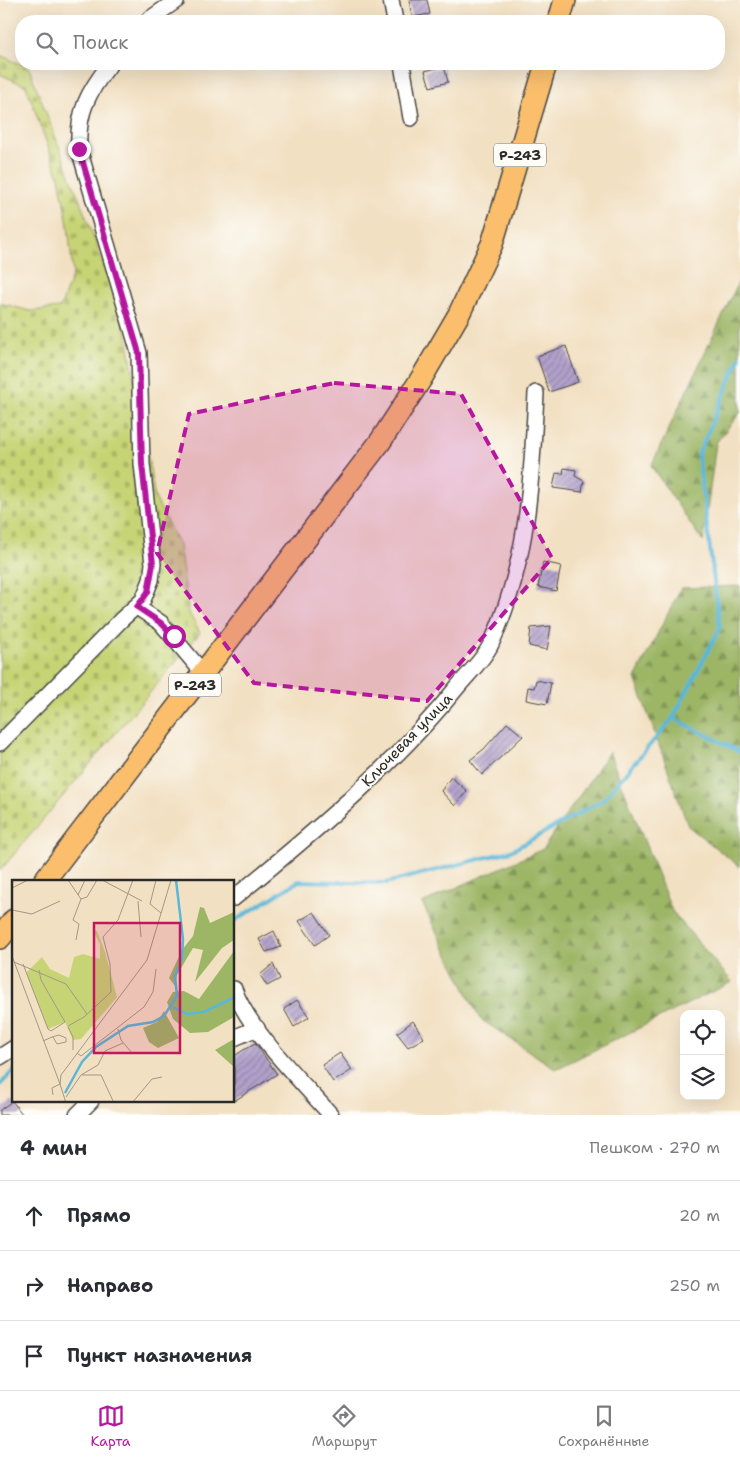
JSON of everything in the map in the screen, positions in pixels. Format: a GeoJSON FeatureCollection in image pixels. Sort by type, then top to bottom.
{"type":"FeatureCollection","features":[{"type":"Feature","properties":{"kind":"highway"},"geometry":{"type":"LineString","coordinates":[[560,15],[565,0]]}},
{"type":"Feature","properties":{"kind":"highway","name":"Р-243"},"geometry":{"type":"LineString","coordinates":[[45,880],[380,442],[421,379],[459,314],[492,244],[544,70]]}},
{"type":"Feature","properties":{"kind":"highway"},"geometry":{"type":"LineString","coordinates":[[0,938],[12,923]]}},
{"type":"Feature","properties":{"kind":"street"},"geometry":{"type":"LineString","coordinates":[[156,15],[178,0]]}},
{"type":"Feature","properties":{"kind":"street"},"geometry":{"type":"LineString","coordinates":[[392,0],[394,15]]}},
{"type":"Feature","properties":{"kind":"street"},"geometry":{"type":"LineString","coordinates":[[0,742],[122,619],[137,607],[148,592],[153,564],[142,464],[139,353],[84,166],[78,134],[83,106],[94,84],[105,70]]}},
{"type":"Feature","properties":{"kind":"street"},"geometry":{"type":"LineString","coordinates":[[403,70],[411,118]]}},
{"type":"Feature","properties":{"kind":"street","name":"Ключевая улица"},"geometry":{"type":"LineString","coordinates":[[235,897],[304,840],[371,779],[434,716],[490,646],[513,588],[532,489],[536,393]]}},
{"type":"Feature","properties":{"kind":"street"},"geometry":{"type":"LineString","coordinates":[[137,607],[161,623],[204,674]]}},
{"type":"Feature","properties":{"kind":"street"},"geometry":{"type":"LineString","coordinates":[[235,992],[238,1002],[257,1028],[331,1115]]}},
{"type":"Feature","properties":{"kind":"street"},"geometry":{"type":"LineString","coordinates":[[235,1038],[257,1028]]}},
{"type":"Feature","properties":{"kind":"street"},"geometry":{"type":"LineString","coordinates":[[0,1056],[12,1049]]}},
{"type":"Feature","properties":{"kind":"street"},"geometry":{"type":"LineString","coordinates":[[78,1115],[90,1102]]}},
{"type":"Feature","properties":{"kind":"highlighted area"},"geometry":{"type":"Polygon","coordinates":[[[334,383],[461,394],[552,558],[427,701],[254,683],[157,553],[189,414],[334,383]]]}},
{"type":"Feature","properties":{"kind":"green space"},"geometry":{"type":"Polygon","coordinates":[[[0,55],[15,62],[15,70],[30,70],[96,243],[126,330],[155,498],[179,545],[189,613],[200,633],[0,871],[0,303],[30,311],[60,308],[73,274],[68,225],[59,177],[26,86],[0,74],[0,55]]]}},
{"type":"Feature","properties":{"kind":"green space"},"geometry":{"type":"Polygon","coordinates":[[[740,279],[740,413],[716,443],[703,542],[651,466],[740,279]]]}},
{"type":"Feature","properties":{"kind":"green space"},"geometry":{"type":"Polygon","coordinates":[[[740,586],[740,867],[688,826],[635,678],[681,588],[740,586]]]}},
{"type":"Feature","properties":{"kind":"green space"},"geometry":{"type":"Polygon","coordinates":[[[609,752],[672,911],[732,982],[556,1069],[480,1019],[422,903],[543,849],[609,752]]]}},
{"type":"Feature","properties":{"kind":"building"},"geometry":{"type":"Polygon","coordinates":[[[409,0],[427,0],[430,14],[412,15],[409,0]]]}},
{"type":"Feature","properties":{"kind":"building"},"geometry":{"type":"Polygon","coordinates":[[[445,70],[448,82],[430,87],[425,71],[445,70]]]}},
{"type":"Feature","properties":{"kind":"building"},"geometry":{"type":"Polygon","coordinates":[[[566,346],[578,382],[549,392],[537,356],[566,346]]]}},
{"type":"Feature","properties":{"kind":"building"},"geometry":{"type":"Polygon","coordinates":[[[564,468],[576,470],[575,476],[584,481],[582,492],[553,488],[556,473],[563,474],[564,468]]]}},
{"type":"Feature","properties":{"kind":"building"},"geometry":{"type":"Polygon","coordinates":[[[543,562],[561,566],[556,591],[538,587],[543,562]]]}},
{"type":"Feature","properties":{"kind":"building"},"geometry":{"type":"Polygon","coordinates":[[[551,626],[547,650],[529,646],[531,628],[551,626]]]}},
{"type":"Feature","properties":{"kind":"building"},"geometry":{"type":"Polygon","coordinates":[[[536,680],[551,683],[547,704],[526,700],[528,687],[534,688],[536,680]]]}},
{"type":"Feature","properties":{"kind":"building"},"geometry":{"type":"Polygon","coordinates":[[[507,723],[523,736],[482,775],[470,760],[484,749],[507,723]]]}},
{"type":"Feature","properties":{"kind":"building"},"geometry":{"type":"Polygon","coordinates":[[[451,777],[467,791],[455,806],[441,791],[451,777]]]}},
{"type":"Feature","properties":{"kind":"building"},"geometry":{"type":"Polygon","coordinates":[[[314,912],[329,935],[315,945],[299,921],[314,912]]]}},
{"type":"Feature","properties":{"kind":"building"},"geometry":{"type":"Polygon","coordinates":[[[274,931],[281,947],[266,952],[259,939],[274,931]]]}},
{"type":"Feature","properties":{"kind":"building"},"geometry":{"type":"Polygon","coordinates":[[[273,964],[280,979],[267,986],[260,975],[273,964]]]}},
{"type":"Feature","properties":{"kind":"building"},"geometry":{"type":"Polygon","coordinates":[[[297,1000],[309,1017],[294,1027],[284,1009],[297,1000]]]}},
{"type":"Feature","properties":{"kind":"building"},"geometry":{"type":"Polygon","coordinates":[[[413,1021],[424,1038],[408,1047],[397,1033],[413,1021]]]}},
{"type":"Feature","properties":{"kind":"building"},"geometry":{"type":"Polygon","coordinates":[[[255,1043],[277,1074],[235,1100],[235,1055],[255,1043]]]}},
{"type":"Feature","properties":{"kind":"building"},"geometry":{"type":"Polygon","coordinates":[[[340,1053],[352,1070],[333,1082],[322,1065],[340,1053]]]}},
{"type":"Feature","properties":{"kind":"building"},"geometry":{"type":"Polygon","coordinates":[[[12,1101],[23,1115],[0,1115],[0,1110],[12,1101]]]}},
{"type":"Feature","properties":{"kind":"waterway"},"geometry":{"type":"LineString","coordinates":[[235,920],[299,881],[386,883],[511,851],[603,800],[673,718],[720,628],[698,455],[740,357]]}},
{"type":"Feature","properties":{"kind":"waterway"},"geometry":{"type":"LineString","coordinates":[[673,718],[740,752]]}},
{"type":"Feature","properties":{"kind":"waterway"},"geometry":{"type":"LineString","coordinates":[[0,1085],[12,1072]]}},
{"type":"Feature","properties":{"kind":"route"},"geometry":{"type":"LineString","coordinates":[[79,149],[131,318],[139,353],[142,378],[142,464],[153,549],[153,564],[148,592],[137,607],[161,623],[174,636]]}}]}
